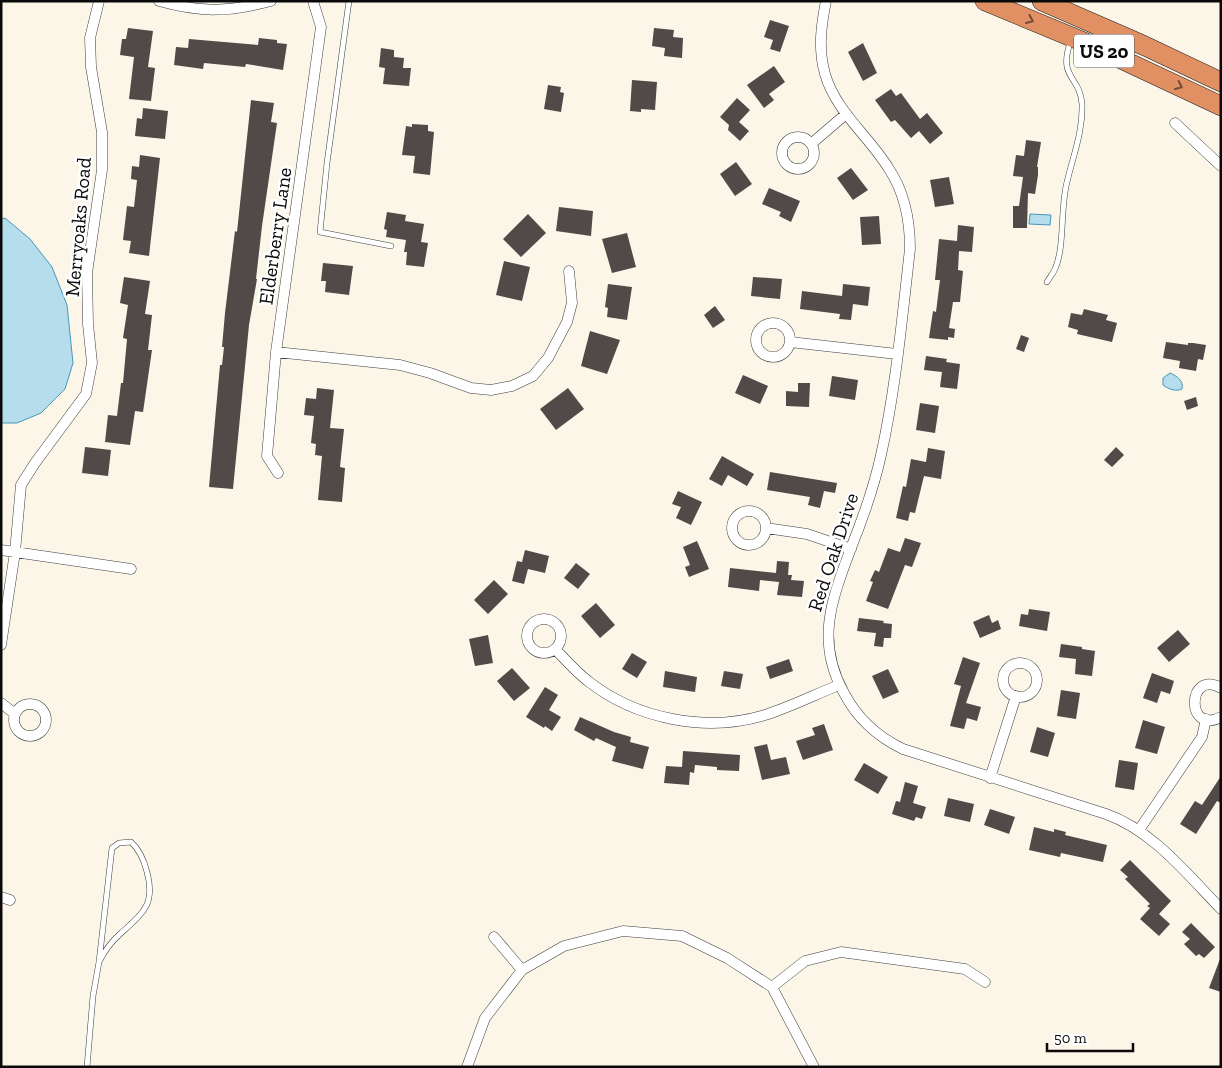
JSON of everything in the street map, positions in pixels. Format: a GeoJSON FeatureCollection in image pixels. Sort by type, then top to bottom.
{"type":"FeatureCollection","features":[{"type":"Feature","properties":{"kind":"highway","name":"US 20"},"geometry":{"type":"LineString","coordinates":[[985,1],[1131,63],[1221,106]]}},
{"type":"Feature","properties":{"kind":"highway","name":"US 20"},"geometry":{"type":"LineString","coordinates":[[1042,1],[1110,30],[1221,82]]}},
{"type":"Feature","properties":{"kind":"street","name":"Merryoaks Road"},"geometry":{"type":"LineString","coordinates":[[1,645],[15,552],[21,485],[35,462],[86,394],[92,363],[88,324],[87,273],[102,170],[102,132],[91,66],[90,38],[99,1]]}},
{"type":"Feature","properties":{"kind":"street"},"geometry":{"type":"LineString","coordinates":[[159,1],[176,6],[213,11],[243,8],[271,1]]}},
{"type":"Feature","properties":{"kind":"street","name":"Elderberry Lane"},"geometry":{"type":"LineString","coordinates":[[278,473],[267,456],[276,352],[321,27],[313,1]]}},
{"type":"Feature","properties":{"kind":"street","name":"Red Oak Drive"},"geometry":{"type":"LineString","coordinates":[[826,1],[820,40],[821,52],[830,86],[846,114],[890,169],[903,195],[909,224],[910,249],[889,419],[881,457],[868,501],[833,597],[828,625],[830,652],[839,685],[846,699],[862,720],[892,744],[914,754],[1106,814],[1139,830],[1148,836],[1221,909]]}},
{"type":"Feature","properties":{"kind":"street"},"geometry":{"type":"LineString","coordinates":[[811,144],[846,114]]}},
{"type":"Feature","properties":{"kind":"street"},"geometry":{"type":"LineString","coordinates":[[1175,123],[1221,166]]}},
{"type":"Feature","properties":{"kind":"street"},"geometry":{"type":"LineString","coordinates":[[276,352],[400,365],[430,372],[471,388],[491,390],[512,386],[533,376],[548,358],[567,322],[572,303],[569,271]]}},
{"type":"Feature","properties":{"kind":"street"},"geometry":{"type":"LineString","coordinates":[[790,342],[897,354]]}},
{"type":"Feature","properties":{"kind":"street"},"geometry":{"type":"LineString","coordinates":[[766,528],[807,534],[851,549]]}},
{"type":"Feature","properties":{"kind":"street"},"geometry":{"type":"LineString","coordinates":[[1,550],[131,569]]}},
{"type":"Feature","properties":{"kind":"street"},"geometry":{"type":"LineString","coordinates":[[555,650],[577,672],[609,696],[639,710],[681,721],[706,723],[751,718],[781,709],[839,685]]}},
{"type":"Feature","properties":{"kind":"street"},"geometry":{"type":"LineString","coordinates":[[1221,688],[1214,685],[1205,686],[1195,694],[1193,703],[1196,711],[1206,719],[1214,720],[1221,717]]}},
{"type":"Feature","properties":{"kind":"street"},"geometry":{"type":"LineString","coordinates":[[990,778],[1016,696]]}},
{"type":"Feature","properties":{"kind":"street"},"geometry":{"type":"LineString","coordinates":[[1,703],[15,714]]}},
{"type":"Feature","properties":{"kind":"street"},"geometry":{"type":"LineString","coordinates":[[1139,830],[1202,737],[1206,719]]}},
{"type":"Feature","properties":{"kind":"street"},"geometry":{"type":"LineString","coordinates":[[467,1067],[485,1018],[522,970],[564,946],[623,931],[682,936],[727,958],[772,987],[814,1067]]}},
{"type":"Feature","properties":{"kind":"street"},"geometry":{"type":"LineString","coordinates":[[494,937],[522,970]]}},
{"type":"Feature","properties":{"kind":"street"},"geometry":{"type":"LineString","coordinates":[[772,987],[805,961],[841,952],[965,969],[985,982]]}},
{"type":"Feature","properties":{"kind":"lane"},"geometry":{"type":"LineString","coordinates":[[350,1],[327,163],[320,232],[391,246]]}},
{"type":"Feature","properties":{"kind":"lane"},"geometry":{"type":"LineString","coordinates":[[1047,282],[1055,268],[1059,252],[1063,203],[1081,125],[1082,102],[1066,66],[1067,53],[1072,37]]}},
{"type":"Feature","properties":{"kind":"lane"},"geometry":{"type":"LineString","coordinates":[[86,1067],[92,996],[99,962],[112,848],[119,843],[131,842],[137,847],[148,874],[150,899],[140,918],[114,940],[105,950],[99,962]]}},
{"type":"Feature","properties":{"kind":"water"},"geometry":{"type":"Polygon","coordinates":[[[1030,214],[1051,215],[1050,225],[1029,224],[1030,214]]]}},
{"type":"Feature","properties":{"kind":"water"},"geometry":{"type":"Polygon","coordinates":[[[5,218],[30,239],[52,267],[67,305],[73,363],[65,389],[41,413],[17,423],[1,423],[1,219],[5,218]]]}},
{"type":"Feature","properties":{"kind":"water"},"geometry":{"type":"Polygon","coordinates":[[[1170,373],[1179,379],[1182,389],[1172,390],[1163,385],[1163,378],[1170,373]]]}},
{"type":"Feature","properties":{"kind":"building"},"geometry":{"type":"Polygon","coordinates":[[[770,20],[789,26],[780,52],[770,49],[773,40],[764,37],[770,20]]]}},
{"type":"Feature","properties":{"kind":"building"},"geometry":{"type":"Polygon","coordinates":[[[128,28],[153,31],[148,67],[155,68],[151,101],[129,99],[134,57],[120,55],[122,39],[126,39],[128,28]]]}},
{"type":"Feature","properties":{"kind":"building"},"geometry":{"type":"Polygon","coordinates":[[[654,28],[674,30],[673,37],[683,38],[682,58],[664,56],[665,48],[652,46],[654,28]]]}},
{"type":"Feature","properties":{"kind":"building"},"geometry":{"type":"Polygon","coordinates":[[[259,38],[277,40],[277,43],[287,44],[283,70],[246,64],[245,67],[204,63],[203,69],[174,65],[176,47],[188,48],[189,39],[258,45],[259,38]]]}},
{"type":"Feature","properties":{"kind":"building"},"geometry":{"type":"Polygon","coordinates":[[[863,43],[877,73],[863,81],[848,52],[863,43]]]}},
{"type":"Feature","properties":{"kind":"building"},"geometry":{"type":"Polygon","coordinates":[[[381,48],[394,50],[394,57],[404,58],[403,68],[411,68],[409,86],[383,84],[385,68],[379,67],[381,48]]]}},
{"type":"Feature","properties":{"kind":"building"},"geometry":{"type":"Polygon","coordinates":[[[774,66],[785,82],[769,94],[774,100],[764,108],[747,85],[774,66]]]}},
{"type":"Feature","properties":{"kind":"building"},"geometry":{"type":"Polygon","coordinates":[[[632,80],[657,82],[655,110],[641,109],[641,112],[630,111],[632,80]]]}},
{"type":"Feature","properties":{"kind":"building"},"geometry":{"type":"Polygon","coordinates":[[[548,85],[561,87],[560,92],[564,93],[561,112],[544,109],[548,85]]]}},
{"type":"Feature","properties":{"kind":"building"},"geometry":{"type":"Polygon","coordinates":[[[891,89],[896,96],[901,93],[920,119],[927,113],[943,133],[930,144],[919,131],[911,138],[895,120],[891,122],[875,100],[891,89]]]}},
{"type":"Feature","properties":{"kind":"building"},"geometry":{"type":"Polygon","coordinates":[[[737,98],[750,110],[739,122],[749,131],[740,141],[728,130],[729,125],[720,117],[737,98]]]}},
{"type":"Feature","properties":{"kind":"building"},"geometry":{"type":"Polygon","coordinates":[[[251,100],[274,103],[271,122],[277,123],[262,226],[257,279],[249,325],[233,489],[209,487],[220,365],[222,365],[224,347],[222,347],[225,313],[235,231],[237,232],[251,100]]]}},
{"type":"Feature","properties":{"kind":"building"},"geometry":{"type":"Polygon","coordinates":[[[143,108],[168,111],[165,139],[135,136],[137,118],[142,119],[143,108]]]}},
{"type":"Feature","properties":{"kind":"building"},"geometry":{"type":"Polygon","coordinates":[[[412,124],[428,125],[428,131],[434,132],[430,175],[413,173],[415,156],[402,155],[406,126],[412,127],[412,124]]]}},
{"type":"Feature","properties":{"kind":"building"},"geometry":{"type":"Polygon","coordinates":[[[1026,140],[1041,142],[1037,167],[1038,175],[1035,194],[1028,193],[1027,228],[1013,228],[1013,206],[1019,206],[1023,177],[1013,176],[1016,155],[1024,156],[1026,140]]]}},
{"type":"Feature","properties":{"kind":"building"},"geometry":{"type":"Polygon","coordinates":[[[140,155],[160,158],[149,256],[129,253],[131,241],[123,240],[127,206],[134,207],[137,180],[131,179],[132,166],[139,167],[140,155]]]}},
{"type":"Feature","properties":{"kind":"building"},"geometry":{"type":"Polygon","coordinates":[[[736,162],[752,184],[735,196],[720,174],[736,162]]]}},
{"type":"Feature","properties":{"kind":"building"},"geometry":{"type":"Polygon","coordinates":[[[851,168],[868,190],[853,200],[837,178],[851,168]]]}},
{"type":"Feature","properties":{"kind":"building"},"geometry":{"type":"Polygon","coordinates":[[[949,177],[954,204],[935,207],[930,180],[949,177]]]}},
{"type":"Feature","properties":{"kind":"building"},"geometry":{"type":"Polygon","coordinates":[[[769,188],[800,201],[791,222],[779,216],[781,212],[762,204],[769,188]]]}},
{"type":"Feature","properties":{"kind":"building"},"geometry":{"type":"Polygon","coordinates":[[[559,207],[593,211],[591,236],[556,231],[559,207]]]}},
{"type":"Feature","properties":{"kind":"building"},"geometry":{"type":"Polygon","coordinates":[[[387,212],[406,215],[405,221],[424,224],[421,242],[428,243],[424,267],[406,265],[407,252],[404,252],[406,240],[386,237],[387,230],[384,229],[387,212]]]}},
{"type":"Feature","properties":{"kind":"building"},"geometry":{"type":"Polygon","coordinates":[[[528,214],[546,233],[521,257],[503,239],[528,214]]]}},
{"type":"Feature","properties":{"kind":"building"},"geometry":{"type":"Polygon","coordinates":[[[879,216],[881,244],[862,245],[860,217],[879,216]]]}},
{"type":"Feature","properties":{"kind":"building"},"geometry":{"type":"Polygon","coordinates":[[[958,225],[974,227],[972,252],[959,251],[958,270],[963,271],[960,302],[953,302],[949,328],[955,329],[954,338],[948,337],[948,340],[929,338],[933,311],[936,312],[940,280],[935,280],[939,239],[957,241],[958,225]]]}},
{"type":"Feature","properties":{"kind":"building"},"geometry":{"type":"Polygon","coordinates":[[[627,233],[636,267],[612,273],[602,239],[627,233]]]}},
{"type":"Feature","properties":{"kind":"building"},"geometry":{"type":"Polygon","coordinates":[[[504,261],[530,267],[522,301],[496,295],[504,261]]]}},
{"type":"Feature","properties":{"kind":"building"},"geometry":{"type":"Polygon","coordinates":[[[323,263],[353,266],[349,295],[325,292],[326,281],[321,281],[323,263]]]}},
{"type":"Feature","properties":{"kind":"building"},"geometry":{"type":"Polygon","coordinates":[[[124,277],[150,281],[145,314],[152,315],[148,350],[152,350],[143,412],[135,411],[130,445],[105,442],[108,415],[117,416],[121,383],[123,383],[127,339],[123,338],[128,305],[120,303],[124,277]]]}},
{"type":"Feature","properties":{"kind":"building"},"geometry":{"type":"Polygon","coordinates":[[[753,277],[782,279],[780,299],[751,296],[753,277]]]}},
{"type":"Feature","properties":{"kind":"building"},"geometry":{"type":"Polygon","coordinates":[[[608,284],[632,287],[627,320],[607,317],[608,308],[605,307],[608,284]]]}},
{"type":"Feature","properties":{"kind":"building"},"geometry":{"type":"Polygon","coordinates":[[[843,284],[870,287],[868,306],[853,304],[851,320],[839,319],[840,314],[800,309],[802,291],[842,296],[843,284]]]}},
{"type":"Feature","properties":{"kind":"building"},"geometry":{"type":"Polygon","coordinates":[[[715,306],[725,320],[713,328],[704,315],[715,306]]]}},
{"type":"Feature","properties":{"kind":"building"},"geometry":{"type":"Polygon","coordinates":[[[1084,309],[1108,315],[1106,320],[1117,323],[1112,342],[1077,334],[1078,330],[1068,327],[1071,313],[1082,315],[1084,309]]]}},
{"type":"Feature","properties":{"kind":"building"},"geometry":{"type":"Polygon","coordinates":[[[590,331],[620,340],[607,374],[581,366],[590,331]]]}},
{"type":"Feature","properties":{"kind":"building"},"geometry":{"type":"Polygon","coordinates":[[[1021,335],[1029,338],[1024,352],[1016,349],[1021,335]]]}},
{"type":"Feature","properties":{"kind":"building"},"geometry":{"type":"Polygon","coordinates":[[[1166,342],[1206,345],[1203,360],[1198,359],[1196,371],[1179,368],[1180,361],[1163,358],[1166,342]]]}},
{"type":"Feature","properties":{"kind":"building"},"geometry":{"type":"Polygon","coordinates":[[[926,356],[947,359],[946,362],[960,364],[957,389],[940,387],[942,372],[924,370],[926,356]]]}},
{"type":"Feature","properties":{"kind":"building"},"geometry":{"type":"Polygon","coordinates":[[[743,375],[768,386],[760,404],[735,393],[743,375]]]}},
{"type":"Feature","properties":{"kind":"building"},"geometry":{"type":"Polygon","coordinates":[[[832,376],[858,380],[855,400],[829,396],[832,376]]]}},
{"type":"Feature","properties":{"kind":"building"},"geometry":{"type":"Polygon","coordinates":[[[798,383],[810,383],[809,407],[786,406],[786,391],[798,392],[798,383]]]}},
{"type":"Feature","properties":{"kind":"building"},"geometry":{"type":"Polygon","coordinates":[[[317,388],[334,390],[330,428],[344,429],[340,467],[345,468],[342,502],[318,500],[322,456],[315,455],[316,444],[311,443],[314,416],[304,415],[306,398],[316,399],[317,388]]]}},
{"type":"Feature","properties":{"kind":"building"},"geometry":{"type":"Polygon","coordinates":[[[568,388],[584,409],[556,430],[540,409],[568,388]]]}},
{"type":"Feature","properties":{"kind":"building"},"geometry":{"type":"Polygon","coordinates":[[[1196,397],[1198,406],[1187,410],[1184,401],[1196,397]]]}},
{"type":"Feature","properties":{"kind":"building"},"geometry":{"type":"Polygon","coordinates":[[[920,403],[939,406],[935,433],[916,430],[920,403]]]}},
{"type":"Feature","properties":{"kind":"building"},"geometry":{"type":"Polygon","coordinates":[[[85,447],[111,450],[108,476],[82,473],[85,447]]]}},
{"type":"Feature","properties":{"kind":"building"},"geometry":{"type":"Polygon","coordinates":[[[1116,447],[1124,455],[1112,467],[1104,460],[1116,447]]]}},
{"type":"Feature","properties":{"kind":"building"},"geometry":{"type":"Polygon","coordinates":[[[928,448],[945,451],[941,479],[924,476],[915,513],[910,512],[908,521],[896,518],[903,486],[906,487],[911,459],[926,462],[928,448]]]}},
{"type":"Feature","properties":{"kind":"building"},"geometry":{"type":"Polygon","coordinates":[[[722,456],[754,474],[747,486],[728,475],[722,486],[709,479],[722,456]]]}},
{"type":"Feature","properties":{"kind":"building"},"geometry":{"type":"Polygon","coordinates":[[[770,472],[837,483],[835,493],[824,491],[820,508],[808,505],[810,497],[767,490],[770,472]]]}},
{"type":"Feature","properties":{"kind":"building"},"geometry":{"type":"Polygon","coordinates":[[[678,491],[702,502],[691,525],[676,518],[681,507],[672,504],[678,491]]]}},
{"type":"Feature","properties":{"kind":"building"},"geometry":{"type":"Polygon","coordinates":[[[905,538],[921,543],[912,567],[905,565],[888,609],[866,601],[873,582],[870,581],[875,570],[879,572],[888,548],[900,552],[905,538]]]}},
{"type":"Feature","properties":{"kind":"building"},"geometry":{"type":"Polygon","coordinates":[[[697,541],[709,569],[689,577],[685,567],[690,565],[683,547],[697,541]]]}},
{"type":"Feature","properties":{"kind":"building"},"geometry":{"type":"Polygon","coordinates":[[[525,550],[549,556],[545,573],[528,569],[524,584],[512,581],[517,561],[522,562],[525,550]]]}},
{"type":"Feature","properties":{"kind":"building"},"geometry":{"type":"Polygon","coordinates":[[[777,561],[789,562],[788,575],[792,575],[791,580],[804,581],[802,597],[777,595],[779,582],[760,580],[759,591],[728,587],[730,568],[776,573],[777,561]]]}},
{"type":"Feature","properties":{"kind":"building"},"geometry":{"type":"Polygon","coordinates":[[[576,563],[590,574],[578,589],[564,578],[576,563]]]}},
{"type":"Feature","properties":{"kind":"building"},"geometry":{"type":"Polygon","coordinates":[[[494,580],[508,594],[488,614],[474,600],[494,580]]]}},
{"type":"Feature","properties":{"kind":"building"},"geometry":{"type":"Polygon","coordinates":[[[596,603],[615,625],[600,638],[581,616],[596,603]]]}},
{"type":"Feature","properties":{"kind":"building"},"geometry":{"type":"Polygon","coordinates":[[[1029,609],[1050,612],[1047,631],[1019,626],[1021,614],[1028,615],[1029,609]]]}},
{"type":"Feature","properties":{"kind":"building"},"geometry":{"type":"Polygon","coordinates":[[[989,615],[992,623],[998,620],[1001,629],[980,638],[973,622],[989,615]]]}},
{"type":"Feature","properties":{"kind":"building"},"geometry":{"type":"Polygon","coordinates":[[[859,618],[884,621],[883,623],[892,624],[891,638],[884,638],[883,647],[874,646],[876,633],[857,631],[859,618]]]}},
{"type":"Feature","properties":{"kind":"building"},"geometry":{"type":"Polygon","coordinates":[[[1178,630],[1190,644],[1169,662],[1157,648],[1178,630]]]}},
{"type":"Feature","properties":{"kind":"building"},"geometry":{"type":"Polygon","coordinates":[[[488,635],[493,663],[475,666],[469,639],[488,635]]]}},
{"type":"Feature","properties":{"kind":"building"},"geometry":{"type":"Polygon","coordinates":[[[1061,644],[1095,651],[1092,676],[1075,674],[1076,659],[1059,657],[1061,644]]]}},
{"type":"Feature","properties":{"kind":"building"},"geometry":{"type":"Polygon","coordinates":[[[632,653],[647,662],[637,678],[622,669],[632,653]]]}},
{"type":"Feature","properties":{"kind":"building"},"geometry":{"type":"Polygon","coordinates":[[[963,657],[980,663],[966,703],[981,707],[977,721],[967,718],[964,729],[950,726],[961,686],[954,684],[963,657]]]}},
{"type":"Feature","properties":{"kind":"building"},"geometry":{"type":"Polygon","coordinates":[[[789,659],[793,671],[770,679],[766,667],[789,659]]]}},
{"type":"Feature","properties":{"kind":"building"},"geometry":{"type":"Polygon","coordinates":[[[512,668],[530,688],[514,701],[497,681],[512,668]]]}},
{"type":"Feature","properties":{"kind":"building"},"geometry":{"type":"Polygon","coordinates":[[[888,669],[899,692],[883,699],[872,676],[888,669]]]}},
{"type":"Feature","properties":{"kind":"building"},"geometry":{"type":"Polygon","coordinates":[[[665,671],[697,677],[695,692],[663,687],[665,671]]]}},
{"type":"Feature","properties":{"kind":"building"},"geometry":{"type":"Polygon","coordinates":[[[724,671],[743,674],[740,689],[721,686],[724,671]]]}},
{"type":"Feature","properties":{"kind":"building"},"geometry":{"type":"Polygon","coordinates":[[[1152,673],[1174,681],[1170,694],[1161,691],[1157,703],[1143,698],[1152,673]]]}},
{"type":"Feature","properties":{"kind":"building"},"geometry":{"type":"Polygon","coordinates":[[[545,687],[558,695],[549,710],[561,717],[552,731],[526,717],[545,687]]]}},
{"type":"Feature","properties":{"kind":"building"},"geometry":{"type":"Polygon","coordinates":[[[1061,690],[1080,693],[1076,719],[1057,716],[1061,690]]]}},
{"type":"Feature","properties":{"kind":"building"},"geometry":{"type":"Polygon","coordinates":[[[580,717],[614,732],[631,737],[630,742],[649,747],[643,769],[612,761],[616,747],[596,738],[594,741],[574,730],[580,717]]]}},
{"type":"Feature","properties":{"kind":"building"},"geometry":{"type":"Polygon","coordinates":[[[1143,720],[1165,727],[1157,754],[1135,748],[1143,720]]]}},
{"type":"Feature","properties":{"kind":"building"},"geometry":{"type":"Polygon","coordinates":[[[824,724],[833,750],[803,760],[796,741],[815,735],[812,728],[824,724]]]}},
{"type":"Feature","properties":{"kind":"building"},"geometry":{"type":"Polygon","coordinates":[[[1037,727],[1055,733],[1048,757],[1030,752],[1037,727]]]}},
{"type":"Feature","properties":{"kind":"building"},"geometry":{"type":"Polygon","coordinates":[[[767,744],[771,760],[786,757],[790,774],[762,780],[754,747],[767,744]]]}},
{"type":"Feature","properties":{"kind":"building"},"geometry":{"type":"Polygon","coordinates":[[[683,751],[740,755],[739,771],[717,770],[717,767],[695,765],[694,773],[690,772],[689,785],[664,783],[666,766],[682,767],[683,751]]]}},
{"type":"Feature","properties":{"kind":"building"},"geometry":{"type":"Polygon","coordinates":[[[1119,760],[1138,763],[1134,790],[1115,787],[1119,760]]]}},
{"type":"Feature","properties":{"kind":"building"},"geometry":{"type":"Polygon","coordinates":[[[864,763],[888,777],[878,794],[854,780],[864,763]]]}},
{"type":"Feature","properties":{"kind":"building"},"geometry":{"type":"Polygon","coordinates":[[[1221,776],[1221,803],[1217,801],[1196,834],[1180,824],[1195,801],[1202,805],[1221,776]]]}},
{"type":"Feature","properties":{"kind":"building"},"geometry":{"type":"Polygon","coordinates":[[[905,782],[918,786],[913,803],[926,807],[922,819],[916,817],[914,821],[892,814],[896,801],[900,802],[905,782]]]}},
{"type":"Feature","properties":{"kind":"building"},"geometry":{"type":"Polygon","coordinates":[[[948,798],[974,804],[970,822],[944,816],[948,798]]]}},
{"type":"Feature","properties":{"kind":"building"},"geometry":{"type":"Polygon","coordinates":[[[990,809],[1015,817],[1009,834],[984,825],[990,809]]]}},
{"type":"Feature","properties":{"kind":"building"},"geometry":{"type":"Polygon","coordinates":[[[1034,827],[1054,832],[1054,829],[1066,832],[1065,835],[1107,845],[1103,862],[1061,853],[1060,857],[1029,850],[1034,827]]]}},
{"type":"Feature","properties":{"kind":"building"},"geometry":{"type":"Polygon","coordinates":[[[1130,860],[1171,901],[1159,914],[1170,924],[1159,936],[1140,919],[1150,908],[1147,906],[1150,904],[1125,879],[1128,877],[1120,870],[1130,860]]]}},
{"type":"Feature","properties":{"kind":"building"},"geometry":{"type":"Polygon","coordinates":[[[1191,923],[1215,947],[1204,958],[1199,954],[1196,956],[1184,944],[1190,939],[1182,932],[1191,923]]]}},
{"type":"Feature","properties":{"kind":"building"},"geometry":{"type":"Polygon","coordinates":[[[1221,959],[1221,992],[1209,988],[1221,959]]]}}]}
